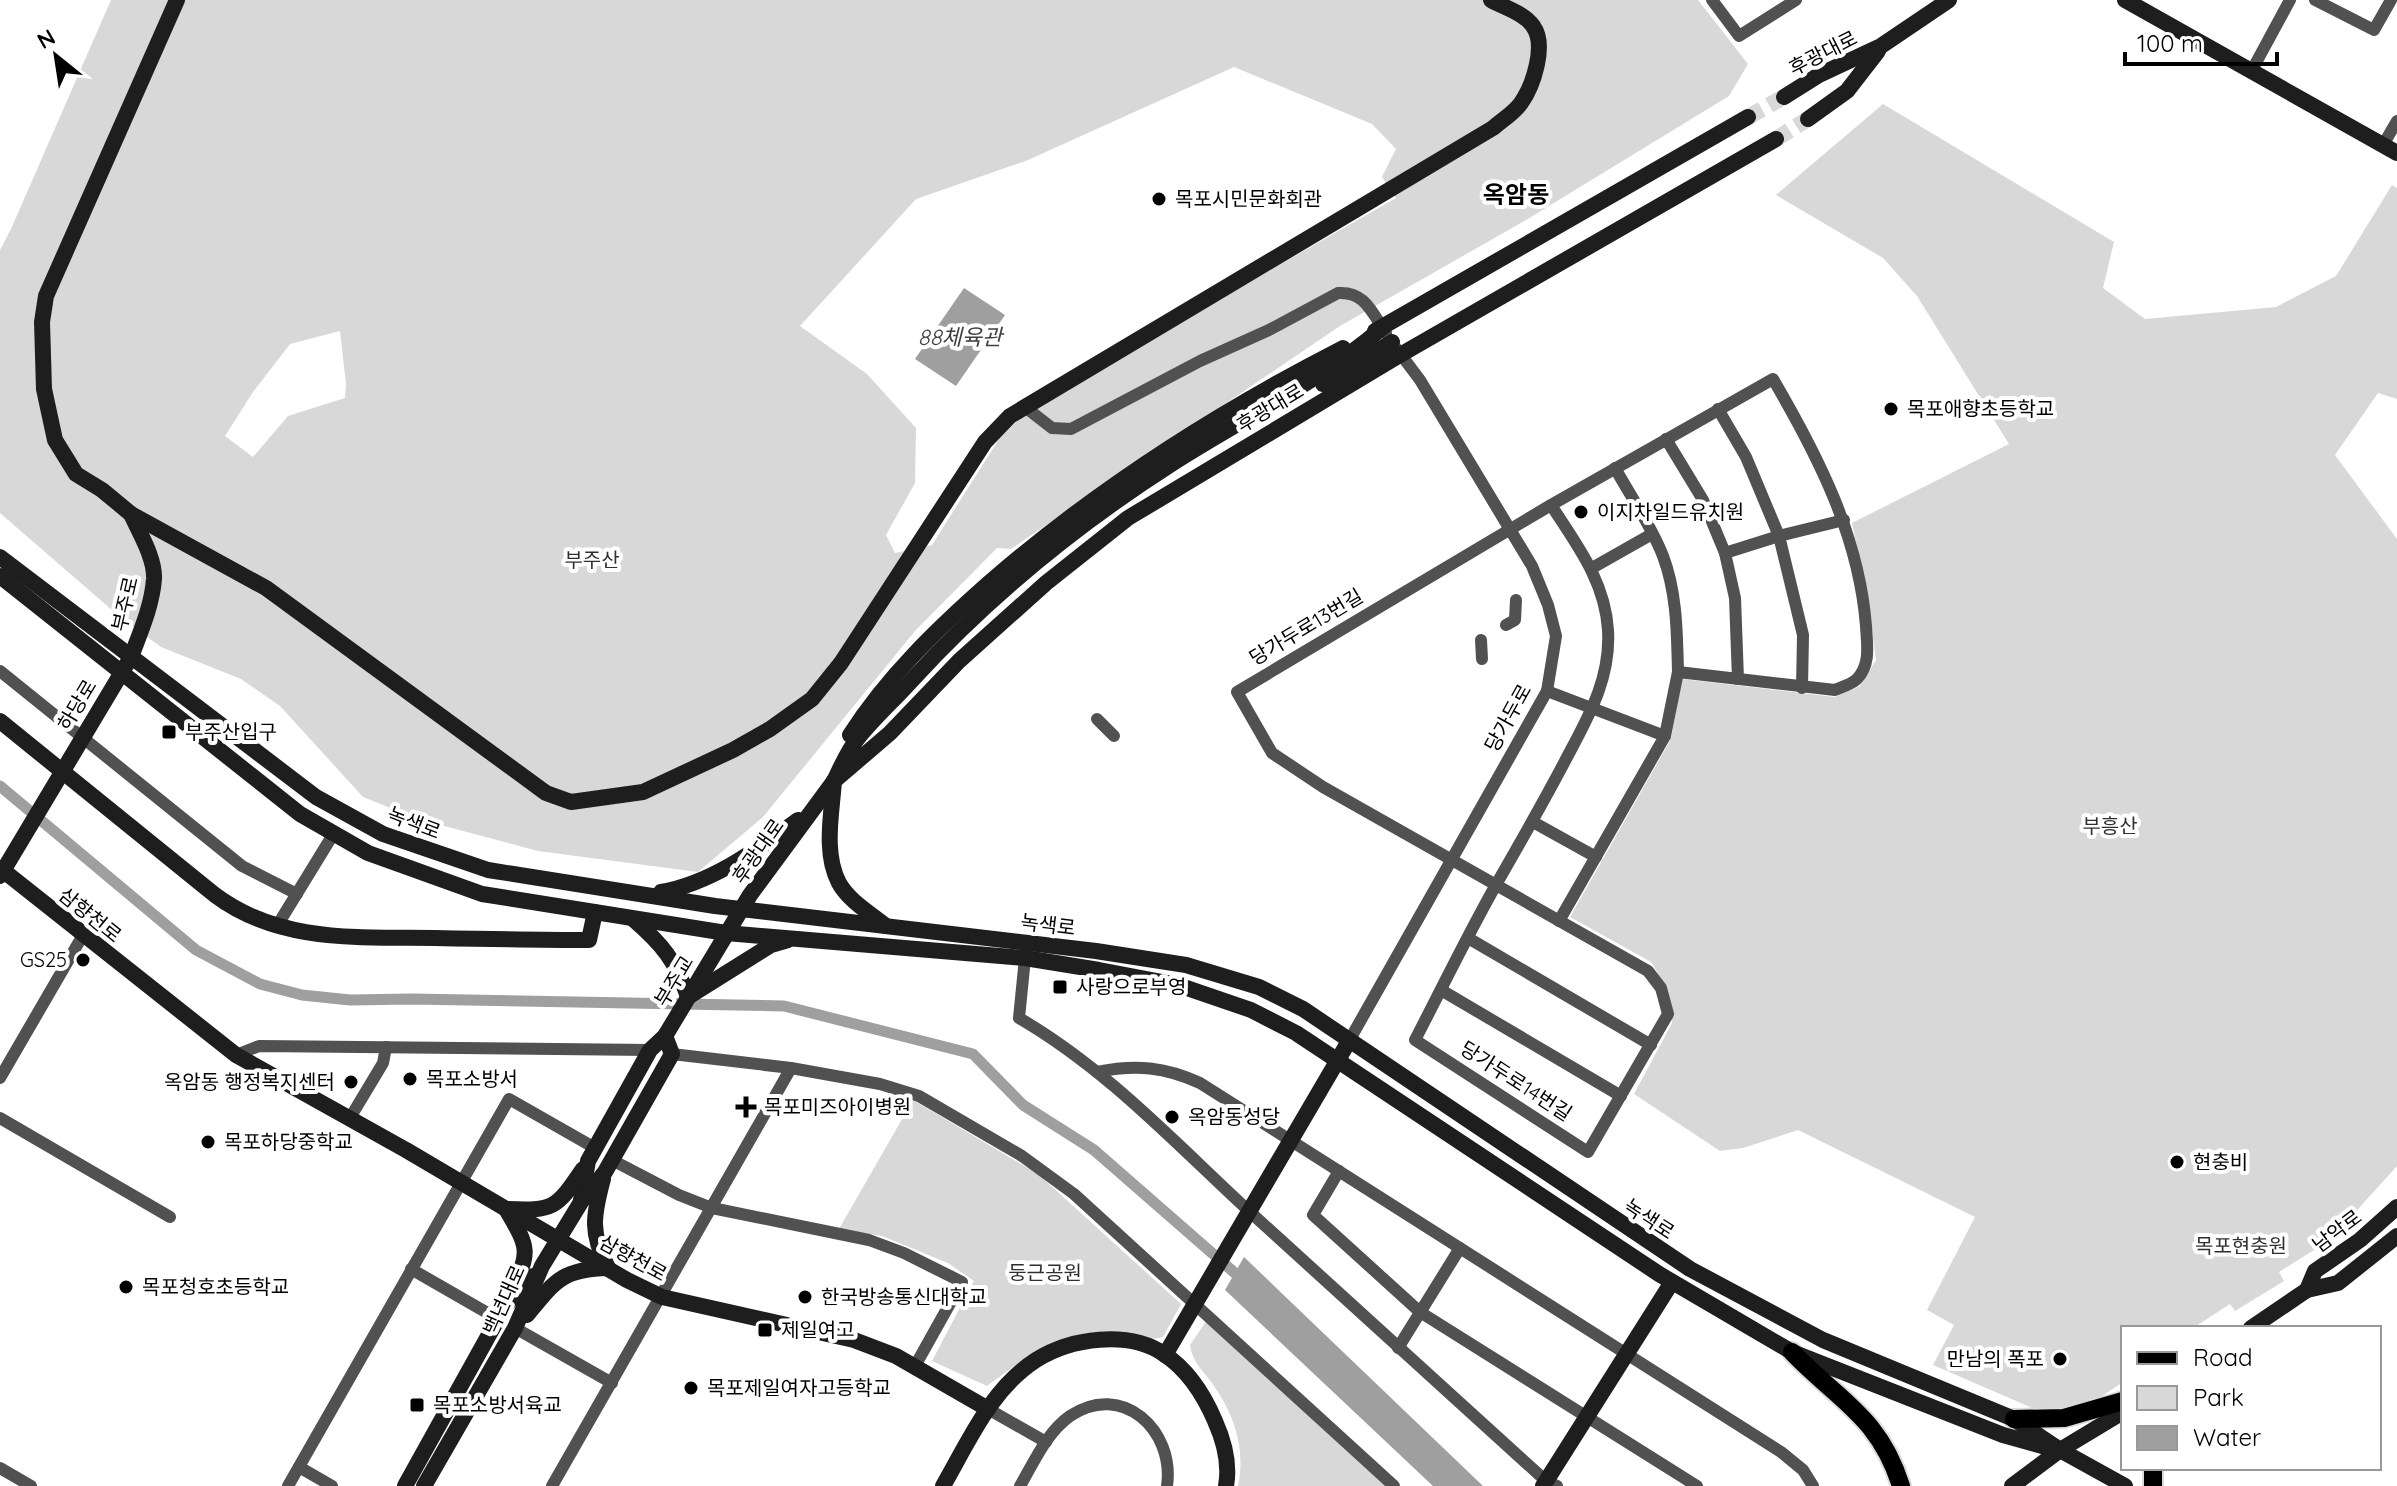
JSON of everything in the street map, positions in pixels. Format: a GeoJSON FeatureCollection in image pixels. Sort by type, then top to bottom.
{"type":"FeatureCollection","features":[{"type":"Feature","properties":{"kind":"main road"},"geometry":{"type":"LineString","coordinates":[[1792,1352],[1862,1416],[1889,1454],[1901,1486]]}},
{"type":"Feature","properties":{"kind":"main road"},"geometry":{"type":"LineString","coordinates":[[2014,1419],[2064,1418],[2121,1402]]}},
{"type":"Feature","properties":{"kind":"street"},"geometry":{"type":"LineString","coordinates":[[177,0],[46,296],[42,322],[44,389],[55,440],[76,474],[131,514],[266,588],[546,793],[571,802],[643,792],[733,750],[770,729],[812,699],[841,663],[985,442],[1010,416],[1493,128],[1520,106],[1531,86],[1539,46],[1534,28],[1519,14],[1491,0]]}},
{"type":"Feature","properties":{"kind":"street"},"geometry":{"type":"LineString","coordinates":[[1712,0],[1739,36],[1794,0]]}},
{"type":"Feature","properties":{"kind":"street","name":"후광대로"},"geometry":{"type":"LineString","coordinates":[[1784,97],[1819,75],[1881,46],[1949,0]]}},
{"type":"Feature","properties":{"kind":"street"},"geometry":{"type":"LineString","coordinates":[[2125,0],[2390,149],[2397,121]]}},
{"type":"Feature","properties":{"kind":"street"},"geometry":{"type":"LineString","coordinates":[[2251,72],[2290,0]]}},
{"type":"Feature","properties":{"kind":"street"},"geometry":{"type":"LineString","coordinates":[[2315,0],[2374,30],[2391,0]]}},
{"type":"Feature","properties":{"kind":"street","name":"후광대로"},"geometry":{"type":"LineString","coordinates":[[1808,119],[1847,91],[1881,46]]}},
{"type":"Feature","properties":{"kind":"street","name":"후광대로"},"geometry":{"type":"LineString","coordinates":[[722,940],[834,781],[856,739],[946,643],[1029,566],[1090,519],[1175,462],[1274,405],[1361,346],[1382,328],[1748,117]]}},
{"type":"Feature","properties":{"kind":"street","name":"후광대로"},"geometry":{"type":"LineString","coordinates":[[834,781],[890,733],[959,661],[1046,583],[1128,518],[1396,348],[1776,139]]}},
{"type":"Feature","properties":{"kind":"street","name":"당가두로"},"geometry":{"type":"LineString","coordinates":[[1025,407],[1052,428],[1071,429],[1338,293],[1351,292],[1363,300],[1420,380],[1532,566],[1548,605],[1556,636],[1547,691],[1349,1041]]}},
{"type":"Feature","properties":{"kind":"street"},"geometry":{"type":"LineString","coordinates":[[1511,528],[1773,379],[1823,471],[1844,520],[1863,593],[1869,659],[1856,681],[1835,690],[1678,672]]}},
{"type":"Feature","properties":{"kind":"street"},"geometry":{"type":"LineString","coordinates":[[1718,409],[1746,457],[1779,536],[1803,635],[1802,688]]}},
{"type":"Feature","properties":{"kind":"street"},"geometry":{"type":"LineString","coordinates":[[1666,439],[1703,500],[1725,553],[1737,612],[1738,679]]}},
{"type":"Feature","properties":{"kind":"street"},"geometry":{"type":"LineString","coordinates":[[1559,921],[1665,736],[1678,672],[1674,597],[1665,562],[1615,468]]}},
{"type":"Feature","properties":{"kind":"street"},"geometry":{"type":"LineString","coordinates":[[1450,859],[1495,885],[1533,822],[1593,708],[1604,677],[1608,631],[1605,604],[1592,568],[1551,505]]}},
{"type":"Feature","properties":{"kind":"street","name":"부주로"},"geometry":{"type":"LineString","coordinates":[[126,664],[146,618],[154,577],[147,550],[131,514]]}},
{"type":"Feature","properties":{"kind":"street"},"geometry":{"type":"LineString","coordinates":[[1725,553],[1844,520]]}},
{"type":"Feature","properties":{"kind":"street","name":"당가두로13번길"},"geometry":{"type":"LineString","coordinates":[[1450,859],[1323,787],[1272,753],[1237,692],[1511,528]]}},
{"type":"Feature","properties":{"kind":"street"},"geometry":{"type":"LineString","coordinates":[[1592,568],[1652,534]]}},
{"type":"Feature","properties":{"kind":"street","name":"녹색로"},"geometry":{"type":"LineString","coordinates":[[0,557],[300,814],[368,853],[482,894],[632,918],[722,940],[792,939],[1025,958],[1178,985],[1251,1010],[1296,1033],[1672,1282],[1792,1352],[2003,1435],[2060,1450]]}},
{"type":"Feature","properties":{"kind":"street","name":"녹색로"},"geometry":{"type":"LineString","coordinates":[[0,576],[316,797],[383,834],[488,870],[743,909],[1096,951],[1186,965],[1259,987],[1303,1009],[1690,1269],[1823,1340],[2014,1419],[2060,1450],[2125,1486]]}},
{"type":"Feature","properties":{"kind":"street"},"geometry":{"type":"LineString","coordinates":[[1506,625],[1515,620],[1516,600]]}},
{"type":"Feature","properties":{"kind":"street"},"geometry":{"type":"LineString","coordinates":[[1481,640],[1482,659]]}},
{"type":"Feature","properties":{"kind":"street","name":"하당로"},"geometry":{"type":"LineString","coordinates":[[1,871],[126,664]]}},
{"type":"Feature","properties":{"kind":"street"},"geometry":{"type":"LineString","coordinates":[[0,671],[242,866],[297,894]]}},
{"type":"Feature","properties":{"kind":"street"},"geometry":{"type":"LineString","coordinates":[[1547,691],[1665,736]]}},
{"type":"Feature","properties":{"kind":"street"},"geometry":{"type":"LineString","coordinates":[[1097,719],[1114,736]]}},
{"type":"Feature","properties":{"kind":"street"},"geometry":{"type":"LineString","coordinates":[[0,721],[231,907],[241,914],[277,926],[335,937],[589,940],[595,912]]}},
{"type":"Feature","properties":{"kind":"street"},"geometry":{"type":"LineString","coordinates":[[834,781],[830,855],[839,882],[853,901],[887,927]]}},
{"type":"Feature","properties":{"kind":"street"},"geometry":{"type":"LineString","coordinates":[[644,895],[688,887],[730,866],[809,813]]}},
{"type":"Feature","properties":{"kind":"street"},"geometry":{"type":"LineString","coordinates":[[1533,822],[1596,857]]}},
{"type":"Feature","properties":{"kind":"street"},"geometry":{"type":"LineString","coordinates":[[277,926],[334,833]]}},
{"type":"Feature","properties":{"kind":"street","name":"삼향천로"},"geometry":{"type":"LineString","coordinates":[[1,871],[236,1055],[608,1268],[662,1297],[874,1347],[915,1366],[988,1409]]}},
{"type":"Feature","properties":{"kind":"street","name":"당가두로14번길"},"geometry":{"type":"LineString","coordinates":[[1495,885],[1648,971],[1661,988],[1668,1014],[1588,1152],[1415,1040],[1495,885]]}},
{"type":"Feature","properties":{"kind":"street"},"geometry":{"type":"LineString","coordinates":[[632,918],[674,961],[688,997],[771,945],[792,939]]}},
{"type":"Feature","properties":{"kind":"street"},"geometry":{"type":"LineString","coordinates":[[0,1078],[83,935]]}},
{"type":"Feature","properties":{"kind":"street"},"geometry":{"type":"LineString","coordinates":[[1468,938],[1651,1045]]}},
{"type":"Feature","properties":{"kind":"street","name":"부주교"},"geometry":{"type":"LineString","coordinates":[[650,1050],[665,1036],[722,940]]}},
{"type":"Feature","properties":{"kind":"street"},"geometry":{"type":"LineString","coordinates":[[1025,958],[1019,1018],[1047,1034],[1097,1072],[1246,1214],[1549,1484],[1586,1416],[1672,1282]]}},
{"type":"Feature","properties":{"kind":"street","name":"당가두로14번길"},"geometry":{"type":"LineString","coordinates":[[1441,990],[1621,1096]]}},
{"type":"Feature","properties":{"kind":"street"},"geometry":{"type":"LineString","coordinates":[[665,1036],[672,1054]]}},
{"type":"Feature","properties":{"kind":"street"},"geometry":{"type":"LineString","coordinates":[[1165,1355],[1349,1041]]}},
{"type":"Feature","properties":{"kind":"street"},"geometry":{"type":"LineString","coordinates":[[236,1055],[259,1046],[650,1050],[592,1154],[567,1192],[550,1208],[541,1211],[506,1209]]}},
{"type":"Feature","properties":{"kind":"street"},"geometry":{"type":"LineString","coordinates":[[350,1118],[383,1063],[386,1047]]}},
{"type":"Feature","properties":{"kind":"street"},"geometry":{"type":"LineString","coordinates":[[672,1054],[791,1068],[880,1084],[919,1096],[971,1126],[1051,1175],[1195,1302],[1394,1486]]}},
{"type":"Feature","properties":{"kind":"street"},"geometry":{"type":"LineString","coordinates":[[542,1266],[581,1202],[608,1166],[672,1054]]}},
{"type":"Feature","properties":{"kind":"street"},"geometry":{"type":"LineString","coordinates":[[1097,1072],[1138,1066],[1172,1071],[1200,1083],[1785,1454],[1803,1470],[1813,1486]]}},
{"type":"Feature","properties":{"kind":"street"},"geometry":{"type":"LineString","coordinates":[[552,1486],[791,1068]]}},
{"type":"Feature","properties":{"kind":"street"},"geometry":{"type":"LineString","coordinates":[[288,1486],[509,1099],[592,1154]]}},
{"type":"Feature","properties":{"kind":"street"},"geometry":{"type":"LineString","coordinates":[[0,1118],[170,1217]]}},
{"type":"Feature","properties":{"kind":"street"},"geometry":{"type":"LineString","coordinates":[[581,1202],[592,1154]]}},
{"type":"Feature","properties":{"kind":"street"},"geometry":{"type":"LineString","coordinates":[[608,1166],[712,1208],[869,1240],[926,1263],[962,1282],[915,1366]]}},
{"type":"Feature","properties":{"kind":"street"},"geometry":{"type":"LineString","coordinates":[[608,1166],[594,1212],[596,1242],[608,1268],[575,1271],[557,1280],[515,1328],[612,1383]]}},
{"type":"Feature","properties":{"kind":"street"},"geometry":{"type":"LineString","coordinates":[[1339,1171],[1313,1215],[1420,1312],[1697,1486]]}},
{"type":"Feature","properties":{"kind":"street","name":"남악로"},"geometry":{"type":"LineString","coordinates":[[2307,1290],[2315,1271],[2360,1240],[2397,1207]]}},
{"type":"Feature","properties":{"kind":"street"},"geometry":{"type":"LineString","coordinates":[[411,1269],[502,1312],[526,1260],[524,1240],[506,1209]]}},
{"type":"Feature","properties":{"kind":"street","name":"남악로"},"geometry":{"type":"LineString","coordinates":[[2254,1326],[2307,1290],[2338,1283],[2397,1236]]}},
{"type":"Feature","properties":{"kind":"street"},"geometry":{"type":"LineString","coordinates":[[1398,1348],[1460,1248]]}},
{"type":"Feature","properties":{"kind":"street","name":"백년대로"},"geometry":{"type":"LineString","coordinates":[[405,1486],[502,1312],[542,1266]]}},
{"type":"Feature","properties":{"kind":"street","name":"백년대로"},"geometry":{"type":"LineString","coordinates":[[424,1486],[515,1328],[542,1266]]}},
{"type":"Feature","properties":{"kind":"street"},"geometry":{"type":"LineString","coordinates":[[943,1486],[988,1409],[1021,1371],[1062,1348],[1095,1341],[1118,1341],[1135,1342],[1165,1355],[1203,1394],[1223,1439],[1226,1486]]}},
{"type":"Feature","properties":{"kind":"street"},"geometry":{"type":"LineString","coordinates":[[1020,1486],[1046,1442],[1070,1417],[1100,1406],[1126,1408],[1149,1423],[1163,1444],[1169,1473],[1167,1486]]}},
{"type":"Feature","properties":{"kind":"street"},"geometry":{"type":"LineString","coordinates":[[988,1409],[1046,1442]]}},
{"type":"Feature","properties":{"kind":"street"},"geometry":{"type":"LineString","coordinates":[[2012,1486],[2060,1450],[2121,1413]]}},
{"type":"Feature","properties":{"kind":"street"},"geometry":{"type":"LineString","coordinates":[[299,1467],[332,1486]]}},
{"type":"Feature","properties":{"kind":"street"},"geometry":{"type":"LineString","coordinates":[[0,1468],[31,1486]]}},
{"type":"Feature","properties":{"kind":"green space","name":"부주산"},"geometry":{"type":"Polygon","coordinates":[[[111,0],[1698,0],[1748,64],[1729,96],[1526,220],[1340,326],[1011,549],[997,548],[915,631],[763,817],[698,872],[538,851],[418,819],[363,797],[280,706],[241,679],[161,647],[120,617],[0,513],[0,250],[111,0]],[[1234,67],[1028,160],[916,199],[800,326],[867,374],[916,428],[915,483],[886,535],[895,553],[932,545],[999,439],[1017,421],[1058,392],[1396,198],[1382,177],[1396,149],[1372,124],[1234,67]],[[340,331],[290,344],[253,392],[225,436],[253,457],[288,416],[345,398],[340,331]]]}},
{"type":"Feature","properties":{"kind":"green space","name":"부흥산"},"geometry":{"type":"Polygon","coordinates":[[[1883,104],[2114,242],[2103,288],[2145,319],[2276,307],[2336,276],[2392,185],[2397,188],[2397,399],[2378,393],[2335,455],[2397,539],[2397,1166],[2330,1240],[2279,1272],[2284,1281],[2235,1311],[2230,1304],[2196,1326],[2121,1326],[2121,1383],[2093,1402],[2064,1410],[2037,1410],[1933,1365],[1954,1325],[1927,1310],[1975,1217],[1798,1130],[1743,1148],[1720,1151],[1634,1094],[1672,1023],[1667,988],[1651,962],[1570,917],[1671,739],[1682,679],[1835,697],[1860,686],[1876,660],[1868,598],[1852,523],[2009,444],[1917,296],[1883,258],[1776,195],[1883,104]]]}},
{"type":"Feature","properties":{"kind":"green space","name":"둥근공원"},"geometry":{"type":"Polygon","coordinates":[[[913,1100],[1038,1174],[1181,1304],[1163,1337],[1148,1339],[1102,1332],[1070,1338],[1027,1358],[987,1386],[932,1361],[974,1281],[948,1263],[882,1236],[839,1229],[913,1100]]]}},
{"type":"Feature","properties":{"kind":"green space"},"geometry":{"type":"Polygon","coordinates":[[[1207,1320],[1388,1486],[1238,1486],[1239,1445],[1232,1419],[1191,1351],[1190,1345],[1207,1320]]]}},
{"type":"Feature","properties":{"kind":"water","name":"88체육관"},"geometry":{"type":"Polygon","coordinates":[[[964,288],[1005,315],[956,386],[915,359],[964,288]]]}},
{"type":"Feature","properties":{"kind":"water"},"geometry":{"type":"Polygon","coordinates":[[[1244,1257],[1483,1486],[1433,1486],[1225,1290],[1244,1257]]]}},
{"type":"Feature","properties":{"kind":"waterway"},"geometry":{"type":"LineString","coordinates":[[0,786],[196,950],[260,984],[302,995],[350,1000],[784,1006],[973,1054],[1023,1105],[1094,1150],[1244,1281]]}},
{"type":"Feature","properties":{"kind":"tunnel"},"geometry":{"type":"LineString","coordinates":[[1748,117],[1784,97]]}},
{"type":"Feature","properties":{"kind":"tunnel"},"geometry":{"type":"LineString","coordinates":[[1776,139],[1808,119]]}},
{"type":"Feature","properties":{"kind":"place","name":"목포시민문화회관"},"geometry":{"type":"Point","coordinates":[1159,199]}},
{"type":"Feature","properties":{"kind":"place","name":"목포애향초등학교"},"geometry":{"type":"Point","coordinates":[1891,409]}},
{"type":"Feature","properties":{"kind":"place","name":"이지차일드유치원"},"geometry":{"type":"Point","coordinates":[1581,512]}},
{"type":"Feature","properties":{"kind":"place","name":"부주산입구"},"geometry":{"type":"Point","coordinates":[169,732]}},
{"type":"Feature","properties":{"kind":"place","name":"GS25"},"geometry":{"type":"Point","coordinates":[83,960]}},
{"type":"Feature","properties":{"kind":"place","name":"사랑으로부영"},"geometry":{"type":"Point","coordinates":[1060,987]}},
{"type":"Feature","properties":{"kind":"place","name":"목포소방서"},"geometry":{"type":"Point","coordinates":[410,1079]}},
{"type":"Feature","properties":{"kind":"place","name":"옥암동 행정복지센터"},"geometry":{"type":"Point","coordinates":[351,1082]}},
{"type":"Feature","properties":{"kind":"place","name":"목포미즈아이병원"},"geometry":{"type":"Point","coordinates":[746,1107]}},
{"type":"Feature","properties":{"kind":"place","name":"옥암동성당"},"geometry":{"type":"Point","coordinates":[1172,1117]}},
{"type":"Feature","properties":{"kind":"place","name":"목포하당중학교"},"geometry":{"type":"Point","coordinates":[208,1142]}},
{"type":"Feature","properties":{"kind":"place","name":"현충비"},"geometry":{"type":"Point","coordinates":[2177,1162]}},
{"type":"Feature","properties":{"kind":"place","name":"목포청호초등학교"},"geometry":{"type":"Point","coordinates":[126,1287]}},
{"type":"Feature","properties":{"kind":"place","name":"한국방송통신대학교"},"geometry":{"type":"Point","coordinates":[805,1297]}},
{"type":"Feature","properties":{"kind":"place","name":"제일여고"},"geometry":{"type":"Point","coordinates":[765,1330]}},
{"type":"Feature","properties":{"kind":"place","name":"만남의 폭포"},"geometry":{"type":"Point","coordinates":[2060,1359]}},
{"type":"Feature","properties":{"kind":"place","name":"목포제일여자고등학교"},"geometry":{"type":"Point","coordinates":[691,1388]}},
{"type":"Feature","properties":{"kind":"place","name":"목포소방서육교"},"geometry":{"type":"Point","coordinates":[417,1405]}},
{"type":"Feature","properties":{"kind":"district","name":"옥암동"},"geometry":{"type":"Point","coordinates":[1516,195]}},
{"type":"Feature","properties":{"kind":"park label","name":"목포현충원"},"geometry":{"type":"Point","coordinates":[2241,1246]}}]}
